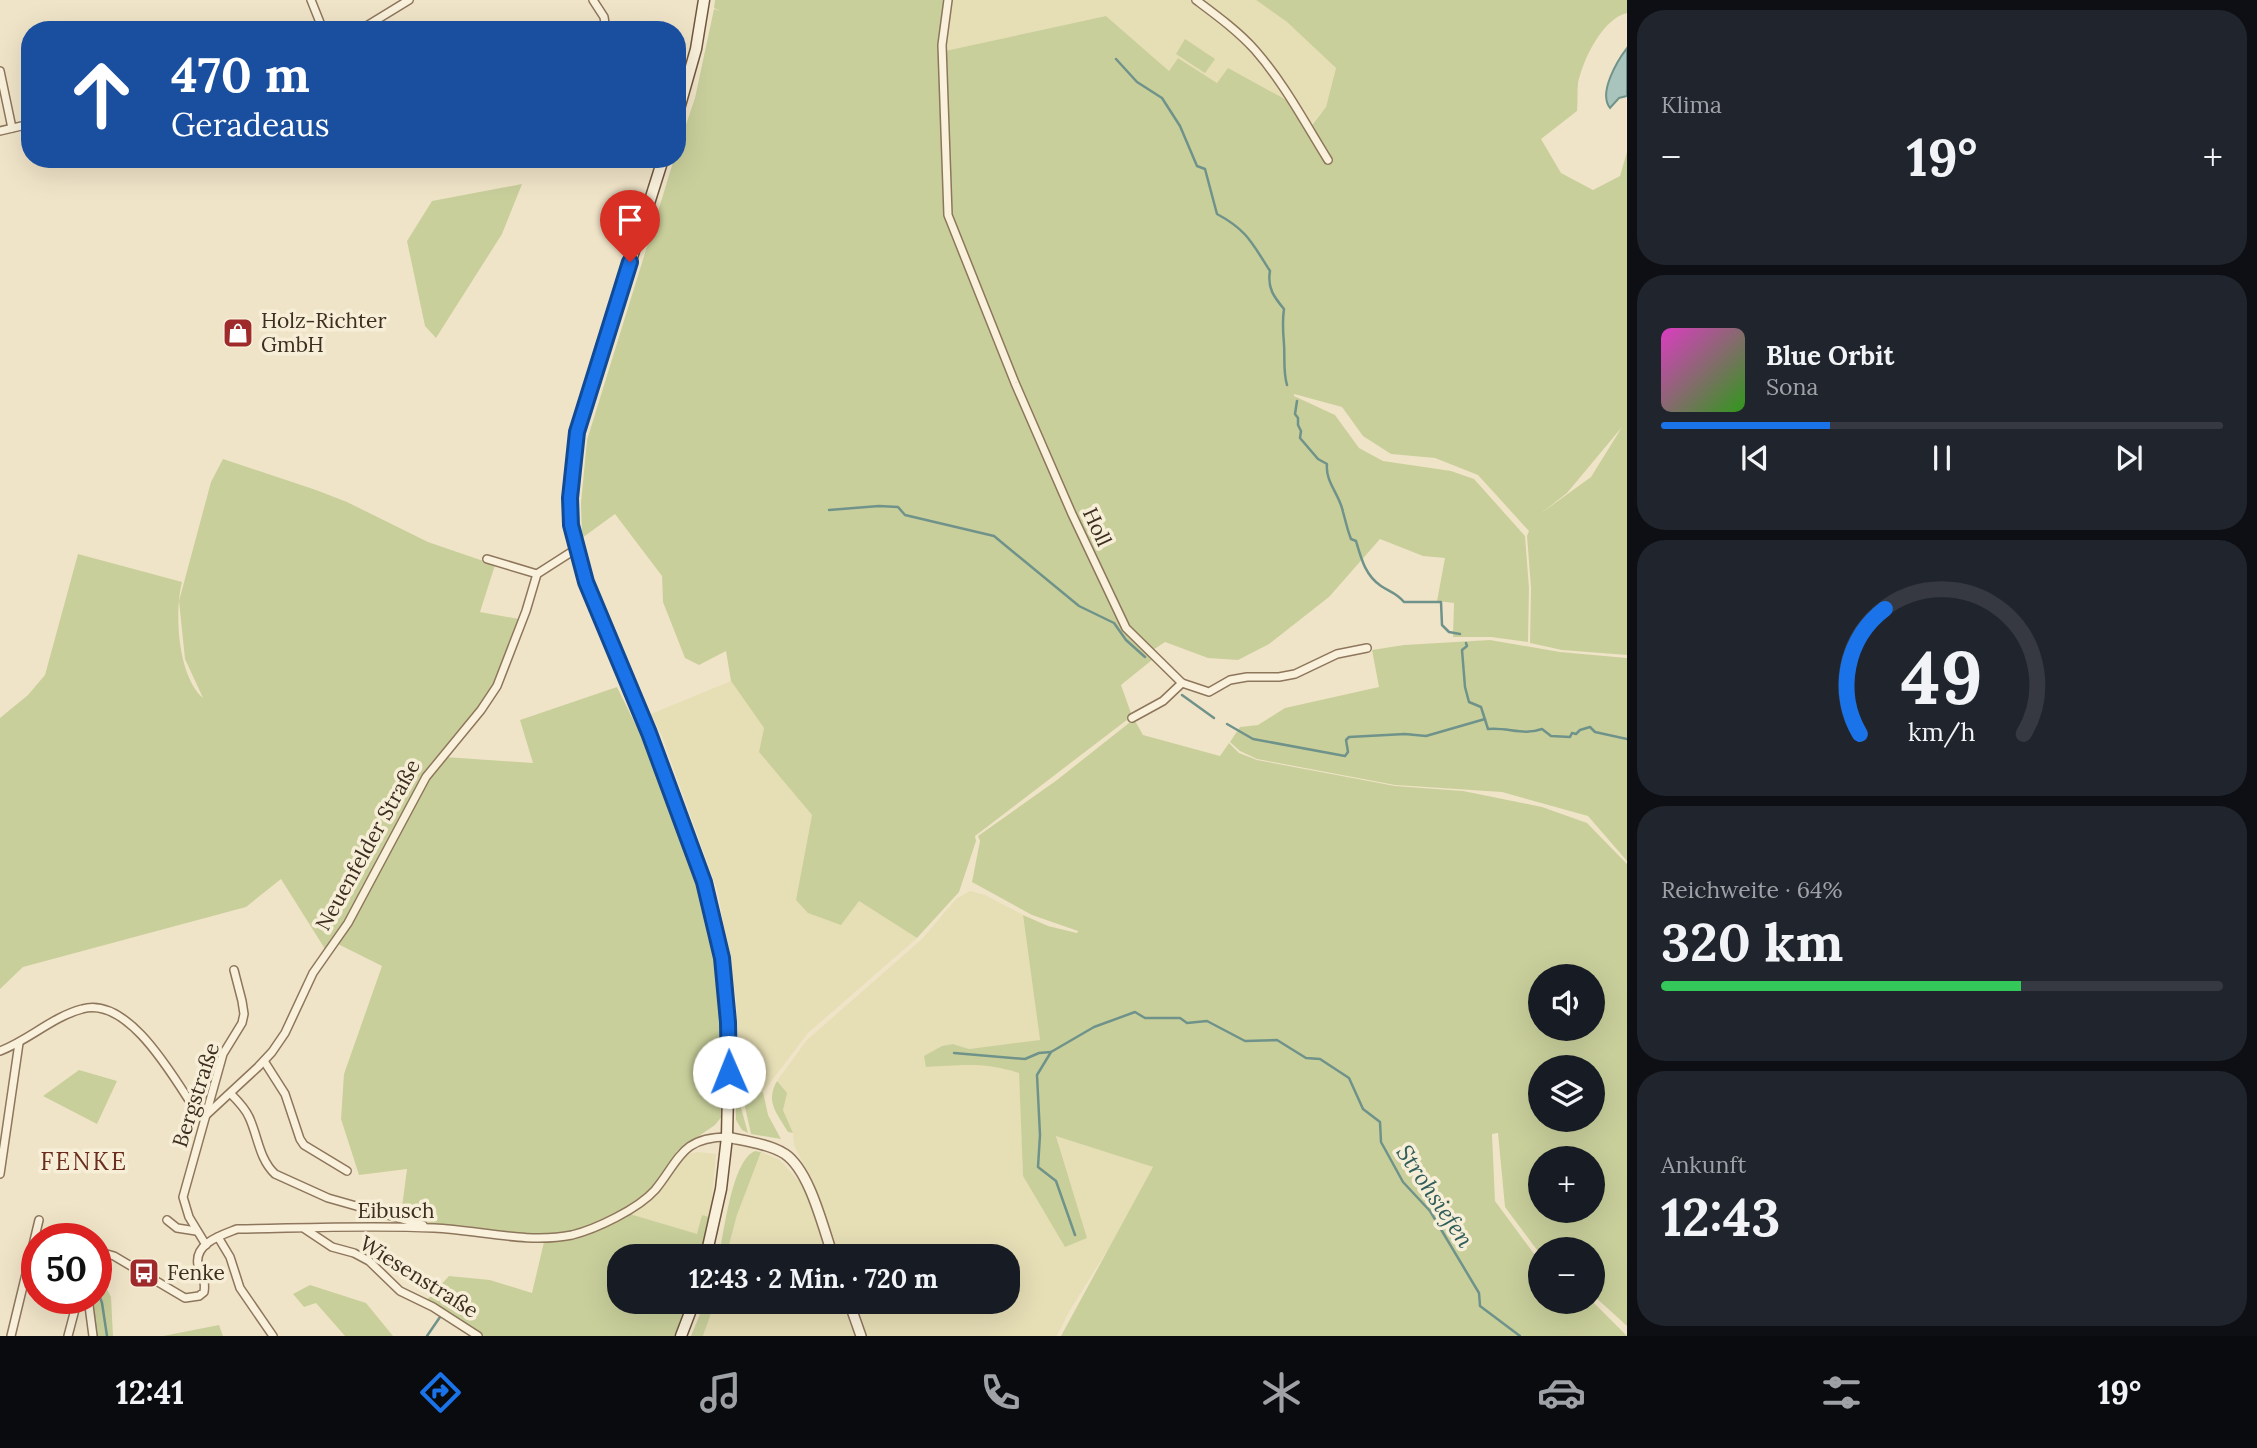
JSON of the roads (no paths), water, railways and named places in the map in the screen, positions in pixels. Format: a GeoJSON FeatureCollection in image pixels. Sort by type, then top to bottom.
{"type":"FeatureCollection","features":[{"type":"Feature","properties":{"kind":"main road"},"geometry":{"type":"LineString","coordinates":[[686,84],[696,49],[704,0]]}},
{"type":"Feature","properties":{"kind":"main road"},"geometry":{"type":"LineString","coordinates":[[660,168],[577,432],[570,498],[571,525],[576,549],[595,605],[649,733],[704,882],[722,958],[728,1022],[727,1138],[709,1244]]}},
{"type":"Feature","properties":{"kind":"main road"},"geometry":{"type":"LineString","coordinates":[[681,1336],[689,1314]]}},
{"type":"Feature","properties":{"kind":"street"},"geometry":{"type":"LineString","coordinates":[[311,0],[319,21]]}},
{"type":"Feature","properties":{"kind":"street"},"geometry":{"type":"LineString","coordinates":[[374,21],[409,0]]}},
{"type":"Feature","properties":{"kind":"street"},"geometry":{"type":"LineString","coordinates":[[593,0],[605,21]]}},
{"type":"Feature","properties":{"kind":"street","name":"Holl"},"geometry":{"type":"LineString","coordinates":[[948,0],[942,45],[948,215],[1072,514],[1126,628],[1182,684]]}},
{"type":"Feature","properties":{"kind":"street"},"geometry":{"type":"LineString","coordinates":[[1196,0],[1255,50],[1328,160]]}},
{"type":"Feature","properties":{"kind":"street"},"geometry":{"type":"LineString","coordinates":[[0,71],[12,128]]}},
{"type":"Feature","properties":{"kind":"street"},"geometry":{"type":"LineString","coordinates":[[0,131],[21,126]]}},
{"type":"Feature","properties":{"kind":"street"},"geometry":{"type":"LineString","coordinates":[[487,559],[537,574],[576,549]]}},
{"type":"Feature","properties":{"kind":"street","name":"Neuenfelder Straße"},"geometry":{"type":"LineString","coordinates":[[204,1117],[232,1094],[264,1061],[285,1033],[313,973],[348,923],[426,777],[481,710],[497,686],[537,574]]}},
{"type":"Feature","properties":{"kind":"street"},"geometry":{"type":"LineString","coordinates":[[1132,718],[1163,701],[1182,684],[1209,692],[1230,680],[1295,674],[1336,654],[1367,648]]}},
{"type":"Feature","properties":{"kind":"street","name":"Bergstraße"},"geometry":{"type":"LineString","coordinates":[[206,1245],[196,1231],[183,1197],[203,1132],[204,1117],[211,1105],[223,1054],[242,1023],[244,1014],[234,970]]}},
{"type":"Feature","properties":{"kind":"street"},"geometry":{"type":"LineString","coordinates":[[0,1051],[19,1043],[63,1016],[84,1007],[100,1007],[119,1016],[143,1036],[204,1117]]}},
{"type":"Feature","properties":{"kind":"street"},"geometry":{"type":"LineString","coordinates":[[0,1174],[19,1043]]}},
{"type":"Feature","properties":{"kind":"street"},"geometry":{"type":"LineString","coordinates":[[264,1061],[285,1094],[304,1145],[348,1171]]}},
{"type":"Feature","properties":{"kind":"street"},"geometry":{"type":"LineString","coordinates":[[232,1094],[249,1118],[262,1154],[275,1174],[328,1198],[412,1221],[427,1228]]}},
{"type":"Feature","properties":{"kind":"street","name":"Eibusch"},"geometry":{"type":"LineString","coordinates":[[206,1245],[237,1229],[427,1228],[545,1239],[575,1234],[632,1210],[654,1191],[680,1152],[714,1137],[727,1138]]}},
{"type":"Feature","properties":{"kind":"street"},"geometry":{"type":"LineString","coordinates":[[727,1138],[768,1147],[785,1154],[807,1183],[829,1244]]}},
{"type":"Feature","properties":{"kind":"street"},"geometry":{"type":"LineString","coordinates":[[11,1336],[39,1220]]}},
{"type":"Feature","properties":{"kind":"street"},"geometry":{"type":"LineString","coordinates":[[167,1220],[177,1228],[196,1231]]}},
{"type":"Feature","properties":{"kind":"street","name":"Wiesenstraße"},"geometry":{"type":"LineString","coordinates":[[305,1228],[332,1247],[354,1253],[369,1261],[400,1291],[433,1307],[478,1336]]}},
{"type":"Feature","properties":{"kind":"street"},"geometry":{"type":"LineString","coordinates":[[218,1237],[230,1257],[240,1288],[274,1336]]}},
{"type":"Feature","properties":{"kind":"street"},"geometry":{"type":"LineString","coordinates":[[112,1255],[185,1297],[192,1298],[204,1292],[206,1282],[198,1265],[198,1256],[206,1245]]}},
{"type":"Feature","properties":{"kind":"street"},"geometry":{"type":"LineString","coordinates":[[68,1336],[74,1314]]}},
{"type":"Feature","properties":{"kind":"street"},"geometry":{"type":"LineString","coordinates":[[90,1314],[93,1336]]}},
{"type":"Feature","properties":{"kind":"street"},"geometry":{"type":"LineString","coordinates":[[853,1314],[860,1336]]}},
{"type":"Feature","properties":{"kind":"water"},"geometry":{"type":"Polygon","coordinates":[[[1627,48],[1627,96],[1619,98],[1610,108],[1607,102],[1607,86],[1627,48]]]}},
{"type":"Feature","properties":{"kind":"waterway"},"geometry":{"type":"LineString","coordinates":[[1116,59],[1137,82],[1162,98],[1180,126],[1197,166],[1205,169],[1217,214],[1242,232],[1270,271],[1272,292],[1284,309],[1287,385]]}},
{"type":"Feature","properties":{"kind":"waterway"},"geometry":{"type":"LineString","coordinates":[[1297,401],[1295,414],[1301,431],[1300,438],[1318,459],[1327,464],[1328,477],[1341,506],[1351,539],[1356,541],[1364,566],[1371,577],[1404,602],[1441,602],[1442,625],[1449,632],[1460,634]]}},
{"type":"Feature","properties":{"kind":"waterway"},"geometry":{"type":"LineString","coordinates":[[829,510],[898,507],[905,515],[994,536],[1079,606],[1114,623],[1126,640],[1145,657]]}},
{"type":"Feature","properties":{"kind":"waterway"},"geometry":{"type":"LineString","coordinates":[[1466,643],[1467,646],[1462,650],[1465,687],[1469,702],[1481,707],[1488,729],[1528,732],[1542,729],[1551,736],[1570,737],[1572,733],[1576,734],[1590,727],[1595,732],[1627,739]]}},
{"type":"Feature","properties":{"kind":"waterway"},"geometry":{"type":"LineString","coordinates":[[1182,695],[1214,718]]}},
{"type":"Feature","properties":{"kind":"waterway"},"geometry":{"type":"LineString","coordinates":[[1227,724],[1253,739],[1345,756],[1348,752],[1346,740],[1349,737],[1405,734],[1426,736],[1485,719]]}},
{"type":"Feature","properties":{"kind":"waterway","name":"Strohsiefen"},"geometry":{"type":"LineString","coordinates":[[1075,1235],[1056,1181],[1038,1167],[1040,1135],[1037,1075],[1051,1052],[1094,1027],[1135,1012],[1145,1018],[1180,1018],[1187,1023],[1207,1021],[1245,1041],[1277,1040],[1306,1058],[1320,1059],[1349,1078],[1363,1109],[1380,1122],[1381,1142],[1403,1182],[1430,1211],[1479,1293],[1480,1306],[1520,1336]]}},
{"type":"Feature","properties":{"kind":"waterway"},"geometry":{"type":"LineString","coordinates":[[954,1053],[1025,1059],[1039,1053],[1051,1052]]}},
{"type":"Feature","properties":{"kind":"waterway"},"geometry":{"type":"LineString","coordinates":[[104,1314],[107,1336]]}},
{"type":"Feature","properties":{"kind":"waterway"},"geometry":{"type":"LineString","coordinates":[[427,1336],[440,1317]]}},
{"type":"Feature","properties":{"kind":"place","name":"Holz-Richter GmbH"},"geometry":{"type":"Point","coordinates":[238,333]}},
{"type":"Feature","properties":{"kind":"place","name":"Fenke"},"geometry":{"type":"Point","coordinates":[144,1273]}},
{"type":"Feature","properties":{"kind":"district","name":"FENKE"},"geometry":{"type":"Point","coordinates":[84,1162]}}]}
